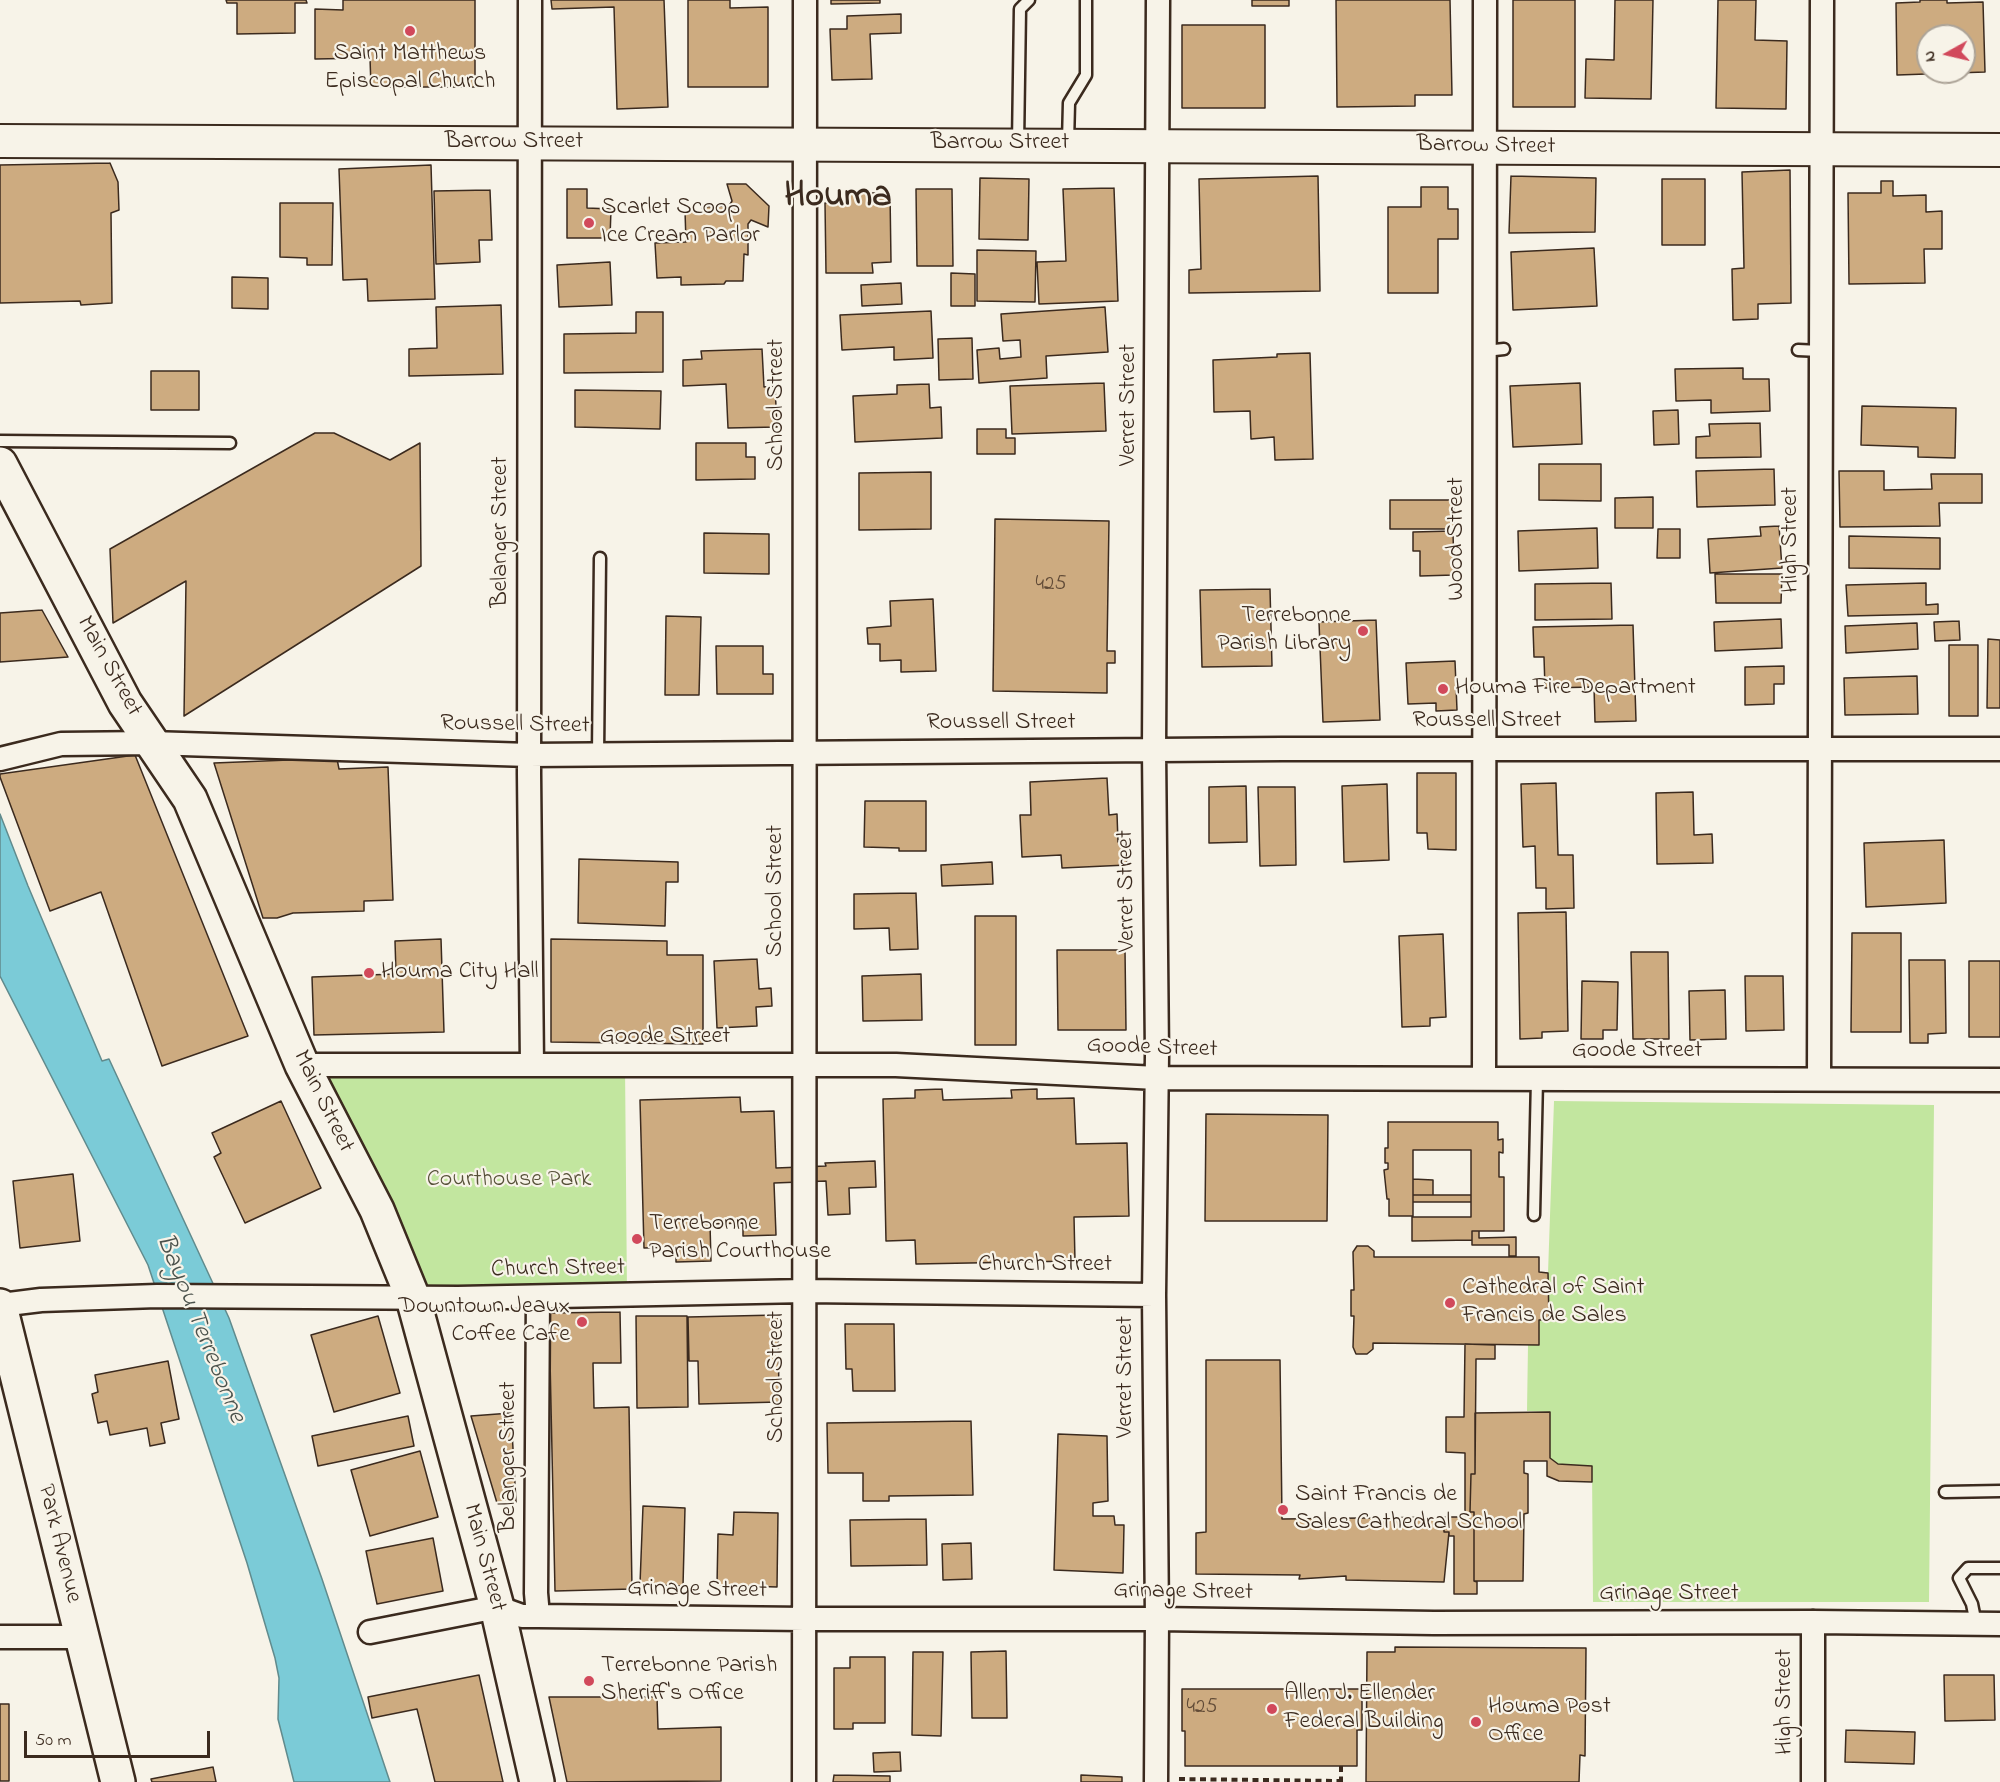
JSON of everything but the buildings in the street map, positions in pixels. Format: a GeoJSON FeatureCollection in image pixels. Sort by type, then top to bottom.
{"type":"FeatureCollection","features":[{"type":"Feature","properties":{"kind":"main road","name":"Barrow Street"},"geometry":{"type":"LineString","coordinates":[[0,141],[1068,144],[2000,150]]}},
{"type":"Feature","properties":{"kind":"main road","name":"Main Street"},"geometry":{"type":"LineString","coordinates":[[0,464],[125,703],[190,799],[302,1065],[376,1210],[413,1298],[496,1607],[537,1782]]}},
{"type":"Feature","properties":{"kind":"main road","name":"Park Avenue"},"geometry":{"type":"LineString","coordinates":[[0,1306],[118,1782]]}},
{"type":"Feature","properties":{"kind":"street","name":"Belanger Street"},"geometry":{"type":"LineString","coordinates":[[530,0],[528,755],[532,1065]]}},
{"type":"Feature","properties":{"kind":"street","name":"School Street"},"geometry":{"type":"LineString","coordinates":[[804,1782],[803,1065],[807,144],[805,0]]}},
{"type":"Feature","properties":{"kind":"street","name":"Verret Street"},"geometry":{"type":"LineString","coordinates":[[1158,0],[1154,750],[1157,1078],[1154,1294],[1157,1619],[1167,1780]]}},
{"type":"Feature","properties":{"kind":"street","name":"Wood Street"},"geometry":{"type":"LineString","coordinates":[[1484,1079],[1485,750],[1494,350],[1485,147],[1485,0]]}},
{"type":"Feature","properties":{"kind":"street","name":"High Street"},"geometry":{"type":"LineString","coordinates":[[1819,1079],[1818,748],[1809,350],[1821,150],[1822,0]]}},
{"type":"Feature","properties":{"kind":"street","name":"Roussell Street"},"geometry":{"type":"LineString","coordinates":[[2,758],[61,744],[151,743],[528,755],[1154,750],[2000,749]]}},
{"type":"Feature","properties":{"kind":"street","name":"Goode Street"},"geometry":{"type":"LineString","coordinates":[[302,1065],[896,1065],[1157,1078],[2000,1080]]}},
{"type":"Feature","properties":{"kind":"street","name":"Church Street"},"geometry":{"type":"LineString","coordinates":[[0,1306],[41,1300],[157,1296],[413,1298],[805,1291],[1154,1294]]}},
{"type":"Feature","properties":{"kind":"street","name":"Belanger Street"},"geometry":{"type":"LineString","coordinates":[[538,1297],[536,1593],[538,1616]]}},
{"type":"Feature","properties":{"kind":"street","name":"Grinage Street"},"geometry":{"type":"LineString","coordinates":[[370,1632],[496,1607],[522,1616],[1157,1619],[1434,1623],[2000,1624]]}},
{"type":"Feature","properties":{"kind":"street","name":"High Street"},"geometry":{"type":"LineString","coordinates":[[1813,1622],[1813,1782]]}},
{"type":"Feature","properties":{"kind":"street"},"geometry":{"type":"LineString","coordinates":[[0,1637],[81,1637]]}},
{"type":"Feature","properties":{"kind":"lane"},"geometry":{"type":"LineString","coordinates":[[1017,144],[1020,9],[1029,0]]}},
{"type":"Feature","properties":{"kind":"lane"},"geometry":{"type":"LineString","coordinates":[[1068,144],[1069,103],[1086,75],[1086,0]]}},
{"type":"Feature","properties":{"kind":"lane"},"geometry":{"type":"LineString","coordinates":[[0,441],[230,443]]}},
{"type":"Feature","properties":{"kind":"lane"},"geometry":{"type":"LineString","coordinates":[[598,754],[600,558]]}},
{"type":"Feature","properties":{"kind":"lane"},"geometry":{"type":"LineString","coordinates":[[1534,1215],[1537,1079]]}},
{"type":"Feature","properties":{"kind":"lane"},"geometry":{"type":"LineString","coordinates":[[1945,1492],[2000,1491]]}},
{"type":"Feature","properties":{"kind":"lane"},"geometry":{"type":"LineString","coordinates":[[1976,1624],[1972,1604],[1959,1578],[1968,1568],[2000,1568]]}},
{"type":"Feature","properties":{"kind":"path"},"geometry":{"type":"LineString","coordinates":[[1167,1780],[1341,1782],[1341,1766]]}},
{"type":"Feature","properties":{"kind":"green space","name":"Courthouse Park"},"geometry":{"type":"Polygon","coordinates":[[[302,1065],[625,1065],[627,1295],[413,1298],[302,1065]]]}},
{"type":"Feature","properties":{"kind":"green space"},"geometry":{"type":"Polygon","coordinates":[[[1554,1101],[1934,1105],[1929,1602],[1593,1602],[1592,1466],[1558,1464],[1550,1458],[1550,1412],[1527,1411],[1528,1345],[1539,1345],[1539,1320],[1549,1319],[1548,1273],[1554,1101]]]}},
{"type":"Feature","properties":{"kind":"water","name":"Bayou Terrebonne"},"geometry":{"type":"Polygon","coordinates":[[[0,814],[102,1061],[109,1059],[229,1318],[322,1579],[390,1782],[294,1782],[278,1719],[279,1678],[275,1658],[247,1563],[148,1265],[0,976],[0,814]]]}},
{"type":"Feature","properties":{"kind":"place","name":"Saint Matthews Episcopal Church"},"geometry":{"type":"Point","coordinates":[410,31]}},
{"type":"Feature","properties":{"kind":"place","name":"Scarlet Scoop Ice Cream Parlor"},"geometry":{"type":"Point","coordinates":[589,223]}},
{"type":"Feature","properties":{"kind":"place","name":"Terrebonne Parish Library"},"geometry":{"type":"Point","coordinates":[1363,631]}},
{"type":"Feature","properties":{"kind":"place","name":"Houma Fire Department"},"geometry":{"type":"Point","coordinates":[1443,689]}},
{"type":"Feature","properties":{"kind":"place","name":"Houma City Hall"},"geometry":{"type":"Point","coordinates":[369,973]}},
{"type":"Feature","properties":{"kind":"place","name":"Terrebonne Parish Courthouse"},"geometry":{"type":"Point","coordinates":[637,1239]}},
{"type":"Feature","properties":{"kind":"place","name":"Cathedral of Saint Francis de Sales"},"geometry":{"type":"Point","coordinates":[1450,1303]}},
{"type":"Feature","properties":{"kind":"place","name":"Downtown Jeaux Coffee Cafe"},"geometry":{"type":"Point","coordinates":[582,1322]}},
{"type":"Feature","properties":{"kind":"place","name":"Saint Francis de Sales Cathedral School"},"geometry":{"type":"Point","coordinates":[1283,1510]}},
{"type":"Feature","properties":{"kind":"place","name":"Terrebonne Parish Sheriff's Office"},"geometry":{"type":"Point","coordinates":[589,1681]}},
{"type":"Feature","properties":{"kind":"place","name":"Allen J. Ellender Federal Building"},"geometry":{"type":"Point","coordinates":[1272,1709]}},
{"type":"Feature","properties":{"kind":"place","name":"Houma Post Office"},"geometry":{"type":"Point","coordinates":[1476,1722]}},
{"type":"Feature","properties":{"kind":"district","name":"Houma"},"geometry":{"type":"Point","coordinates":[838,199]}}]}
